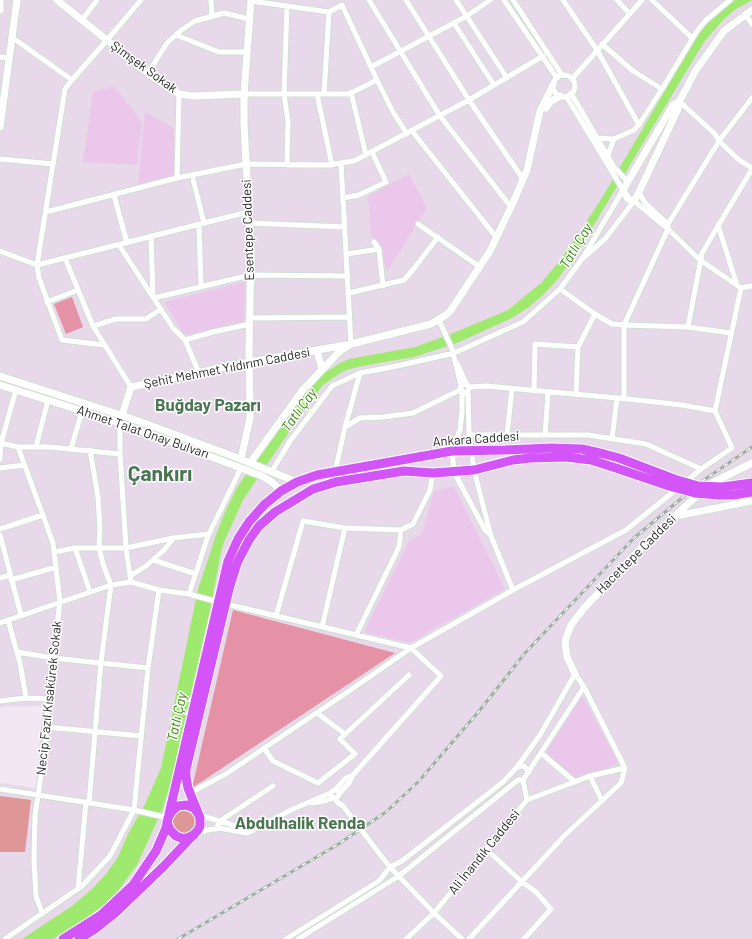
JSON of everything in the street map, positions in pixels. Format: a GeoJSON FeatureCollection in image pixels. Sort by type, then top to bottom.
{"type":"FeatureCollection","features":[{"type":"Feature","properties":{"kind":"highway","name":"Ankara Caddesi"},"geometry":{"type":"LineString","coordinates":[[219,602],[228,561],[238,538],[255,515],[272,497],[281,491],[297,482],[317,475],[452,451],[551,448],[588,450],[619,458],[671,482]]}},
{"type":"Feature","properties":{"kind":"highway"},"geometry":{"type":"LineString","coordinates":[[63,939],[100,915],[133,885],[156,850],[166,817],[219,602],[249,540],[259,526],[281,508],[313,489],[336,482],[404,471],[433,473],[474,470],[513,460],[545,457],[576,458],[605,464],[671,482],[695,493],[721,491],[752,483]]}},
{"type":"Feature","properties":{"kind":"highway"},"geometry":{"type":"LineString","coordinates":[[721,491],[733,495],[752,492]]}},
{"type":"Feature","properties":{"kind":"highway"},"geometry":{"type":"LineString","coordinates":[[79,939],[95,929],[115,913],[196,834],[200,826],[199,815],[190,793],[186,777],[186,769],[219,602]]}},
{"type":"Feature","properties":{"kind":"highway"},"geometry":{"type":"LineString","coordinates":[[166,817],[175,808],[182,805],[194,808],[199,815]]}},
{"type":"Feature","properties":{"kind":"highway"},"geometry":{"type":"LineString","coordinates":[[166,817],[170,830],[176,836],[184,839],[196,834]]}},
{"type":"Feature","properties":{"kind":"street"},"geometry":{"type":"LineString","coordinates":[[0,127],[17,0]]}},
{"type":"Feature","properties":{"kind":"street","name":"Şimşek Sokak"},"geometry":{"type":"LineString","coordinates":[[57,0],[148,73],[179,94],[193,96],[244,94]]}},
{"type":"Feature","properties":{"kind":"street"},"geometry":{"type":"LineString","coordinates":[[82,20],[97,0]]}},
{"type":"Feature","properties":{"kind":"street"},"geometry":{"type":"LineString","coordinates":[[104,345],[62,340],[39,278],[37,265],[66,89],[72,80],[141,0]]}},
{"type":"Feature","properties":{"kind":"street"},"geometry":{"type":"LineString","coordinates":[[211,0],[212,17]]}},
{"type":"Feature","properties":{"kind":"street"},"geometry":{"type":"LineString","coordinates":[[251,0],[329,12],[341,3],[393,112],[407,134]]}},
{"type":"Feature","properties":{"kind":"street","name":"Esentepe Caddesi"},"geometry":{"type":"LineString","coordinates":[[241,459],[250,418],[250,275],[244,94],[251,0]]}},
{"type":"Feature","properties":{"kind":"street"},"geometry":{"type":"LineString","coordinates":[[369,0],[440,116],[511,208]]}},
{"type":"Feature","properties":{"kind":"street"},"geometry":{"type":"LineString","coordinates":[[406,0],[469,100],[523,179]]}},
{"type":"Feature","properties":{"kind":"street"},"geometry":{"type":"LineString","coordinates":[[456,0],[507,78]]}},
{"type":"Feature","properties":{"kind":"street"},"geometry":{"type":"LineString","coordinates":[[371,67],[467,16],[490,0]]}},
{"type":"Feature","properties":{"kind":"street"},"geometry":{"type":"LineString","coordinates":[[504,0],[543,56],[556,78]]}},
{"type":"Feature","properties":{"kind":"street"},"geometry":{"type":"LineString","coordinates":[[563,0],[597,50],[639,125]]}},
{"type":"Feature","properties":{"kind":"street"},"geometry":{"type":"LineString","coordinates":[[617,0],[630,14]]}},
{"type":"Feature","properties":{"kind":"street"},"geometry":{"type":"LineString","coordinates":[[572,79],[642,0]]}},
{"type":"Feature","properties":{"kind":"street"},"geometry":{"type":"LineString","coordinates":[[652,0],[692,38]]}},
{"type":"Feature","properties":{"kind":"street"},"geometry":{"type":"LineString","coordinates":[[598,138],[614,139],[634,130],[639,125],[692,38],[706,20],[730,0]]}},
{"type":"Feature","properties":{"kind":"street"},"geometry":{"type":"LineString","coordinates":[[0,1],[0,10]]}},
{"type":"Feature","properties":{"kind":"street"},"geometry":{"type":"LineString","coordinates":[[516,1],[562,75]]}},
{"type":"Feature","properties":{"kind":"street"},"geometry":{"type":"LineString","coordinates":[[287,6],[284,94],[288,121],[287,165]]}},
{"type":"Feature","properties":{"kind":"street"},"geometry":{"type":"LineString","coordinates":[[582,259],[605,239],[634,201],[678,109],[679,102],[696,70],[724,31],[752,10]]}},
{"type":"Feature","properties":{"kind":"street"},"geometry":{"type":"LineString","coordinates":[[324,94],[329,12]]}},
{"type":"Feature","properties":{"kind":"street"},"geometry":{"type":"LineString","coordinates":[[148,73],[167,44],[180,30],[195,21],[224,14],[249,19]]}},
{"type":"Feature","properties":{"kind":"street"},"geometry":{"type":"LineString","coordinates":[[745,14],[752,24]]}},
{"type":"Feature","properties":{"kind":"street"},"geometry":{"type":"LineString","coordinates":[[454,23],[494,85]]}},
{"type":"Feature","properties":{"kind":"street"},"geometry":{"type":"LineString","coordinates":[[176,35],[219,52],[247,52]]}},
{"type":"Feature","properties":{"kind":"street"},"geometry":{"type":"LineString","coordinates":[[13,38],[72,80]]}},
{"type":"Feature","properties":{"kind":"street"},"geometry":{"type":"LineString","coordinates":[[602,44],[633,71],[662,89]]}},
{"type":"Feature","properties":{"kind":"street"},"geometry":{"type":"LineString","coordinates":[[46,212],[177,178],[246,164],[332,165],[354,160],[440,116],[543,56]]}},
{"type":"Feature","properties":{"kind":"street"},"geometry":{"type":"LineString","coordinates":[[0,57],[10,58]]}},
{"type":"Feature","properties":{"kind":"street"},"geometry":{"type":"LineString","coordinates":[[513,590],[491,536],[474,470],[464,388],[454,354],[439,320],[451,310],[480,267],[511,208],[527,170],[540,111],[556,78],[562,75],[569,76],[572,79],[574,85],[572,93],[608,155],[627,181],[634,183],[637,186],[645,203],[700,260],[739,286],[752,286]]}},
{"type":"Feature","properties":{"kind":"street"},"geometry":{"type":"LineString","coordinates":[[244,94],[324,94],[351,92],[377,80]]}},
{"type":"Feature","properties":{"kind":"street"},"geometry":{"type":"LineString","coordinates":[[553,85],[555,92],[563,96],[628,199],[634,201],[668,226]]}},
{"type":"Feature","properties":{"kind":"street"},"geometry":{"type":"LineString","coordinates":[[351,92],[366,155]]}},
{"type":"Feature","properties":{"kind":"street"},"geometry":{"type":"LineString","coordinates":[[534,134],[550,102],[572,93]]}},
{"type":"Feature","properties":{"kind":"street"},"geometry":{"type":"LineString","coordinates":[[177,178],[179,94]]}},
{"type":"Feature","properties":{"kind":"street"},"geometry":{"type":"LineString","coordinates":[[317,94],[332,165]]}},
{"type":"Feature","properties":{"kind":"street"},"geometry":{"type":"LineString","coordinates":[[624,398],[624,325],[668,226],[719,141],[752,98]]}},
{"type":"Feature","properties":{"kind":"street"},"geometry":{"type":"LineString","coordinates":[[679,102],[716,134],[719,141],[752,169],[702,253],[688,326]]}},
{"type":"Feature","properties":{"kind":"street"},"geometry":{"type":"LineString","coordinates":[[270,470],[332,386],[360,373],[454,354],[523,322],[560,289],[582,259],[622,188],[673,105],[679,102]]}},
{"type":"Feature","properties":{"kind":"street"},"geometry":{"type":"LineString","coordinates":[[412,131],[496,238]]}},
{"type":"Feature","properties":{"kind":"street"},"geometry":{"type":"LineString","coordinates":[[608,155],[614,139]]}},
{"type":"Feature","properties":{"kind":"street"},"geometry":{"type":"LineString","coordinates":[[343,198],[359,195],[386,182],[372,152]]}},
{"type":"Feature","properties":{"kind":"street"},"geometry":{"type":"LineString","coordinates":[[0,159],[53,164]]}},
{"type":"Feature","properties":{"kind":"street"},"geometry":{"type":"LineString","coordinates":[[189,594],[210,534],[248,466],[302,391],[340,351],[351,344],[341,163]]}},
{"type":"Feature","properties":{"kind":"street"},"geometry":{"type":"LineString","coordinates":[[192,175],[202,224],[201,286]]}},
{"type":"Feature","properties":{"kind":"street"},"geometry":{"type":"LineString","coordinates":[[114,195],[127,243]]}},
{"type":"Feature","properties":{"kind":"street"},"geometry":{"type":"LineString","coordinates":[[0,251],[37,265],[248,212]]}},
{"type":"Feature","properties":{"kind":"street"},"geometry":{"type":"LineString","coordinates":[[249,223],[345,227]]}},
{"type":"Feature","properties":{"kind":"street"},"geometry":{"type":"LineString","coordinates":[[418,224],[480,267]]}},
{"type":"Feature","properties":{"kind":"street"},"geometry":{"type":"LineString","coordinates":[[190,793],[226,774],[411,648],[513,590],[626,530],[701,469],[732,448],[715,411],[739,286],[718,225]]}},
{"type":"Feature","properties":{"kind":"street"},"geometry":{"type":"LineString","coordinates":[[151,236],[154,298]]}},
{"type":"Feature","properties":{"kind":"street"},"geometry":{"type":"LineString","coordinates":[[349,293],[400,282],[407,277],[438,237]]}},
{"type":"Feature","properties":{"kind":"street"},"geometry":{"type":"LineString","coordinates":[[374,242],[379,249],[383,286]]}},
{"type":"Feature","properties":{"kind":"street"},"geometry":{"type":"LineString","coordinates":[[119,245],[173,328],[185,340],[199,373]]}},
{"type":"Feature","properties":{"kind":"street"},"geometry":{"type":"LineString","coordinates":[[346,254],[379,249]]}},
{"type":"Feature","properties":{"kind":"street"},"geometry":{"type":"LineString","coordinates":[[65,258],[93,326],[131,387]]}},
{"type":"Feature","properties":{"kind":"street"},"geometry":{"type":"LineString","coordinates":[[154,298],[250,275],[348,276]]}},
{"type":"Feature","properties":{"kind":"street"},"geometry":{"type":"LineString","coordinates":[[560,289],[594,314],[612,324],[688,326],[730,333]]}},
{"type":"Feature","properties":{"kind":"street"},"geometry":{"type":"LineString","coordinates":[[47,302],[78,290]]}},
{"type":"Feature","properties":{"kind":"street"},"geometry":{"type":"LineString","coordinates":[[93,326],[116,319],[146,319],[161,309]]}},
{"type":"Feature","properties":{"kind":"street"},"geometry":{"type":"LineString","coordinates":[[576,395],[578,347],[594,314]]}},
{"type":"Feature","properties":{"kind":"street"},"geometry":{"type":"LineString","coordinates":[[185,340],[250,321],[349,317]]}},
{"type":"Feature","properties":{"kind":"street","name":"Şehit Mehmet Yıldırım Caddesi"},"geometry":{"type":"LineString","coordinates":[[122,414],[131,387],[249,362],[351,344],[417,328],[439,320]]}},
{"type":"Feature","properties":{"kind":"street"},"geometry":{"type":"LineString","coordinates":[[534,391],[535,344],[578,347]]}},
{"type":"Feature","properties":{"kind":"street"},"geometry":{"type":"LineString","coordinates":[[317,350],[322,369]]}},
{"type":"Feature","properties":{"kind":"street"},"geometry":{"type":"LineString","coordinates":[[335,472],[345,427],[360,373]]}},
{"type":"Feature","properties":{"kind":"street","name":"Ahmet Talat Onay Bulvarı"},"geometry":{"type":"LineString","coordinates":[[0,376],[122,414],[241,459],[248,466],[272,482],[281,491]]}},
{"type":"Feature","properties":{"kind":"street","name":"Ahmet Talat Onay Bulvarı"},"geometry":{"type":"LineString","coordinates":[[0,385],[248,466]]}},
{"type":"Feature","properties":{"kind":"street"},"geometry":{"type":"LineString","coordinates":[[345,427],[360,418],[413,413],[464,388],[486,386],[548,393],[624,398],[682,405],[715,411]]}},
{"type":"Feature","properties":{"kind":"street"},"geometry":{"type":"LineString","coordinates":[[464,388],[460,430],[452,451],[454,472],[485,530],[491,536]]}},
{"type":"Feature","properties":{"kind":"street"},"geometry":{"type":"LineString","coordinates":[[507,435],[512,389]]}},
{"type":"Feature","properties":{"kind":"street"},"geometry":{"type":"LineString","coordinates":[[0,459],[1,443],[16,390]]}},
{"type":"Feature","properties":{"kind":"street"},"geometry":{"type":"LineString","coordinates":[[545,435],[548,393]]}},
{"type":"Feature","properties":{"kind":"street"},"geometry":{"type":"LineString","coordinates":[[612,439],[617,398]]}},
{"type":"Feature","properties":{"kind":"street"},"geometry":{"type":"LineString","coordinates":[[36,447],[48,400]]}},
{"type":"Feature","properties":{"kind":"street"},"geometry":{"type":"LineString","coordinates":[[71,449],[82,411]]}},
{"type":"Feature","properties":{"kind":"street"},"geometry":{"type":"LineString","coordinates":[[120,423],[120,454],[126,548],[132,582]]}},
{"type":"Feature","properties":{"kind":"street"},"geometry":{"type":"LineString","coordinates":[[469,435],[588,435],[646,444],[701,469]]}},
{"type":"Feature","properties":{"kind":"street"},"geometry":{"type":"LineString","coordinates":[[1,443],[18,447],[90,450],[120,454]]}},
{"type":"Feature","properties":{"kind":"street","name":"Necip Fazıl Kısakürek Sokak"},"geometry":{"type":"LineString","coordinates":[[18,447],[53,543],[60,602],[48,699],[39,794],[35,816],[34,860],[36,896],[42,913]]}},
{"type":"Feature","properties":{"kind":"street"},"geometry":{"type":"LineString","coordinates":[[78,889],[101,662],[111,585],[102,564],[99,548],[100,530],[98,496],[90,450]]}},
{"type":"Feature","properties":{"kind":"street","name":"Hacettepe Caddesi"},"geometry":{"type":"LineString","coordinates":[[575,674],[567,658],[565,646],[567,633],[594,596],[673,517],[714,482],[752,463]]}},
{"type":"Feature","properties":{"kind":"street"},"geometry":{"type":"LineString","coordinates":[[0,468],[24,465]]}},
{"type":"Feature","properties":{"kind":"street"},"geometry":{"type":"LineString","coordinates":[[248,466],[270,470],[297,482]]}},
{"type":"Feature","properties":{"kind":"street"},"geometry":{"type":"LineString","coordinates":[[276,616],[303,521],[345,528],[401,530],[413,524],[430,490],[433,473]]}},
{"type":"Feature","properties":{"kind":"street"},"geometry":{"type":"LineString","coordinates":[[673,517],[690,512],[752,501]]}},
{"type":"Feature","properties":{"kind":"street"},"geometry":{"type":"LineString","coordinates":[[0,529],[43,515]]}},
{"type":"Feature","properties":{"kind":"street"},"geometry":{"type":"LineString","coordinates":[[322,627],[345,528]]}},
{"type":"Feature","properties":{"kind":"street"},"geometry":{"type":"LineString","coordinates":[[356,635],[399,547],[401,530]]}},
{"type":"Feature","properties":{"kind":"street"},"geometry":{"type":"LineString","coordinates":[[54,552],[75,548],[126,548],[173,538],[210,534]]}},
{"type":"Feature","properties":{"kind":"street"},"geometry":{"type":"LineString","coordinates":[[0,535],[21,616]]}},
{"type":"Feature","properties":{"kind":"street"},"geometry":{"type":"LineString","coordinates":[[130,576],[153,560],[164,550],[173,538]]}},
{"type":"Feature","properties":{"kind":"street"},"geometry":{"type":"LineString","coordinates":[[75,548],[90,592]]}},
{"type":"Feature","properties":{"kind":"street"},"geometry":{"type":"LineString","coordinates":[[153,560],[196,574]]}},
{"type":"Feature","properties":{"kind":"street"},"geometry":{"type":"LineString","coordinates":[[0,578],[56,567]]}},
{"type":"Feature","properties":{"kind":"street"},"geometry":{"type":"LineString","coordinates":[[0,623],[111,585],[132,582],[159,590],[189,594],[411,648],[441,676],[353,775],[349,783],[335,795],[291,810],[247,833],[216,828],[196,834]]}},
{"type":"Feature","properties":{"kind":"street"},"geometry":{"type":"LineString","coordinates":[[5,939],[78,889],[110,856],[137,811],[141,736],[148,668],[159,590]]}},
{"type":"Feature","properties":{"kind":"street"},"geometry":{"type":"LineString","coordinates":[[8,620],[18,652],[26,698]]}},
{"type":"Feature","properties":{"kind":"street"},"geometry":{"type":"LineString","coordinates":[[18,652],[53,658],[148,668]]}},
{"type":"Feature","properties":{"kind":"street"},"geometry":{"type":"LineString","coordinates":[[295,938],[379,882],[390,867],[402,861],[503,782],[515,769],[540,735],[575,674],[584,688],[625,768],[621,783],[565,835],[469,939]]}},
{"type":"Feature","properties":{"kind":"street"},"geometry":{"type":"LineString","coordinates":[[264,748],[273,761],[318,783],[355,754],[340,739],[409,675]]}},
{"type":"Feature","properties":{"kind":"street"},"geometry":{"type":"LineString","coordinates":[[286,939],[295,938],[400,876],[520,780],[529,772],[584,688]]}},
{"type":"Feature","properties":{"kind":"street"},"geometry":{"type":"LineString","coordinates":[[0,701],[26,698],[48,699]]}},
{"type":"Feature","properties":{"kind":"street"},"geometry":{"type":"LineString","coordinates":[[317,713],[345,734]]}},
{"type":"Feature","properties":{"kind":"street"},"geometry":{"type":"LineString","coordinates":[[46,727],[141,736]]}},
{"type":"Feature","properties":{"kind":"street"},"geometry":{"type":"LineString","coordinates":[[541,753],[575,782]]}},
{"type":"Feature","properties":{"kind":"street"},"geometry":{"type":"LineString","coordinates":[[515,769],[524,766],[529,772]]}},
{"type":"Feature","properties":{"kind":"street"},"geometry":{"type":"LineString","coordinates":[[526,800],[590,776],[625,768]]}},
{"type":"Feature","properties":{"kind":"street"},"geometry":{"type":"LineString","coordinates":[[515,769],[520,780]]}},
{"type":"Feature","properties":{"kind":"street"},"geometry":{"type":"LineString","coordinates":[[590,776],[602,801]]}},
{"type":"Feature","properties":{"kind":"street","name":"Ali İnandık Caddesi"},"geometry":{"type":"LineString","coordinates":[[406,939],[434,913],[526,800],[520,780]]}},
{"type":"Feature","properties":{"kind":"street"},"geometry":{"type":"LineString","coordinates":[[216,828],[220,821],[273,786]]}},
{"type":"Feature","properties":{"kind":"street"},"geometry":{"type":"LineString","coordinates":[[0,789],[87,802],[166,817]]}},
{"type":"Feature","properties":{"kind":"street"},"geometry":{"type":"LineString","coordinates":[[335,795],[342,799],[343,805],[390,867],[434,913],[462,939]]}},
{"type":"Feature","properties":{"kind":"street"},"geometry":{"type":"LineString","coordinates":[[199,815],[253,831]]}},
{"type":"Feature","properties":{"kind":"street"},"geometry":{"type":"LineString","coordinates":[[486,849],[522,882],[536,892],[551,909],[524,939]]}},
{"type":"Feature","properties":{"kind":"shaded area"},"geometry":{"type":"Polygon","coordinates":[[[114,86],[142,122],[137,165],[83,162],[93,92],[114,86]]]}},
{"type":"Feature","properties":{"kind":"shaded area"},"geometry":{"type":"Polygon","coordinates":[[[145,112],[174,128],[176,174],[138,185],[145,112]]]}},
{"type":"Feature","properties":{"kind":"shaded area"},"geometry":{"type":"Polygon","coordinates":[[[409,174],[427,208],[388,270],[385,267],[382,248],[371,235],[368,196],[409,174]]]}},
{"type":"Feature","properties":{"kind":"shaded area"},"geometry":{"type":"Polygon","coordinates":[[[243,282],[245,283],[244,322],[191,335],[184,334],[164,302],[243,282]]]}},
{"type":"Feature","properties":{"kind":"shaded area"},"geometry":{"type":"Polygon","coordinates":[[[72,297],[83,327],[66,334],[54,304],[72,297]]]}},
{"type":"Feature","properties":{"kind":"shaded area"},"geometry":{"type":"Polygon","coordinates":[[[454,486],[505,589],[410,643],[364,632],[409,541],[422,534],[434,491],[454,486]]]}},
{"type":"Feature","properties":{"kind":"shaded area"},"geometry":{"type":"Polygon","coordinates":[[[233,610],[395,653],[192,788],[233,610]]]}},
{"type":"Feature","properties":{"kind":"shaded area"},"geometry":{"type":"Polygon","coordinates":[[[582,695],[617,760],[617,764],[581,778],[576,778],[565,771],[547,754],[546,750],[582,695]]]}},
{"type":"Feature","properties":{"kind":"shaded area"},"geometry":{"type":"Polygon","coordinates":[[[43,706],[36,788],[0,783],[0,707],[43,706]]]}},
{"type":"Feature","properties":{"kind":"shaded area"},"geometry":{"type":"Polygon","coordinates":[[[0,796],[31,800],[25,852],[0,852],[0,796]]]}},
{"type":"Feature","properties":{"kind":"shaded area"},"geometry":{"type":"Polygon","coordinates":[[[184,811],[192,814],[195,822],[192,830],[184,833],[176,830],[173,822],[176,814],[184,811]]]}},
{"type":"Feature","properties":{"kind":"water","name":"Tatlı Çay"},"geometry":{"type":"Polygon","coordinates":[[[735,0],[752,0],[736,9],[724,19],[704,42],[580,248],[558,279],[543,295],[529,307],[512,318],[457,343],[414,357],[346,370],[323,385],[308,404],[243,500],[224,542],[170,785],[163,808],[137,865],[117,892],[106,903],[80,923],[53,939],[22,939],[72,906],[92,889],[106,874],[118,857],[128,834],[145,804],[161,768],[198,589],[217,532],[238,486],[303,394],[317,378],[340,363],[349,359],[415,347],[451,334],[508,310],[541,283],[576,238],[603,196],[696,38],[705,26],[735,0]]]}},
{"type":"Feature","properties":{"kind":"railway"},"geometry":{"type":"LineString","coordinates":[[178,939],[337,845],[386,812],[419,781],[480,710],[525,653],[634,538],[701,482],[752,447]]}},
{"type":"Feature","properties":{"kind":"district","name":"Buğday Pazarı"},"geometry":{"type":"Point","coordinates":[208,405]}},
{"type":"Feature","properties":{"kind":"district","name":"Çankırı"},"geometry":{"type":"Point","coordinates":[160,474]}},
{"type":"Feature","properties":{"kind":"district","name":"Abdulhalik Renda"},"geometry":{"type":"Point","coordinates":[300,823]}}]}
